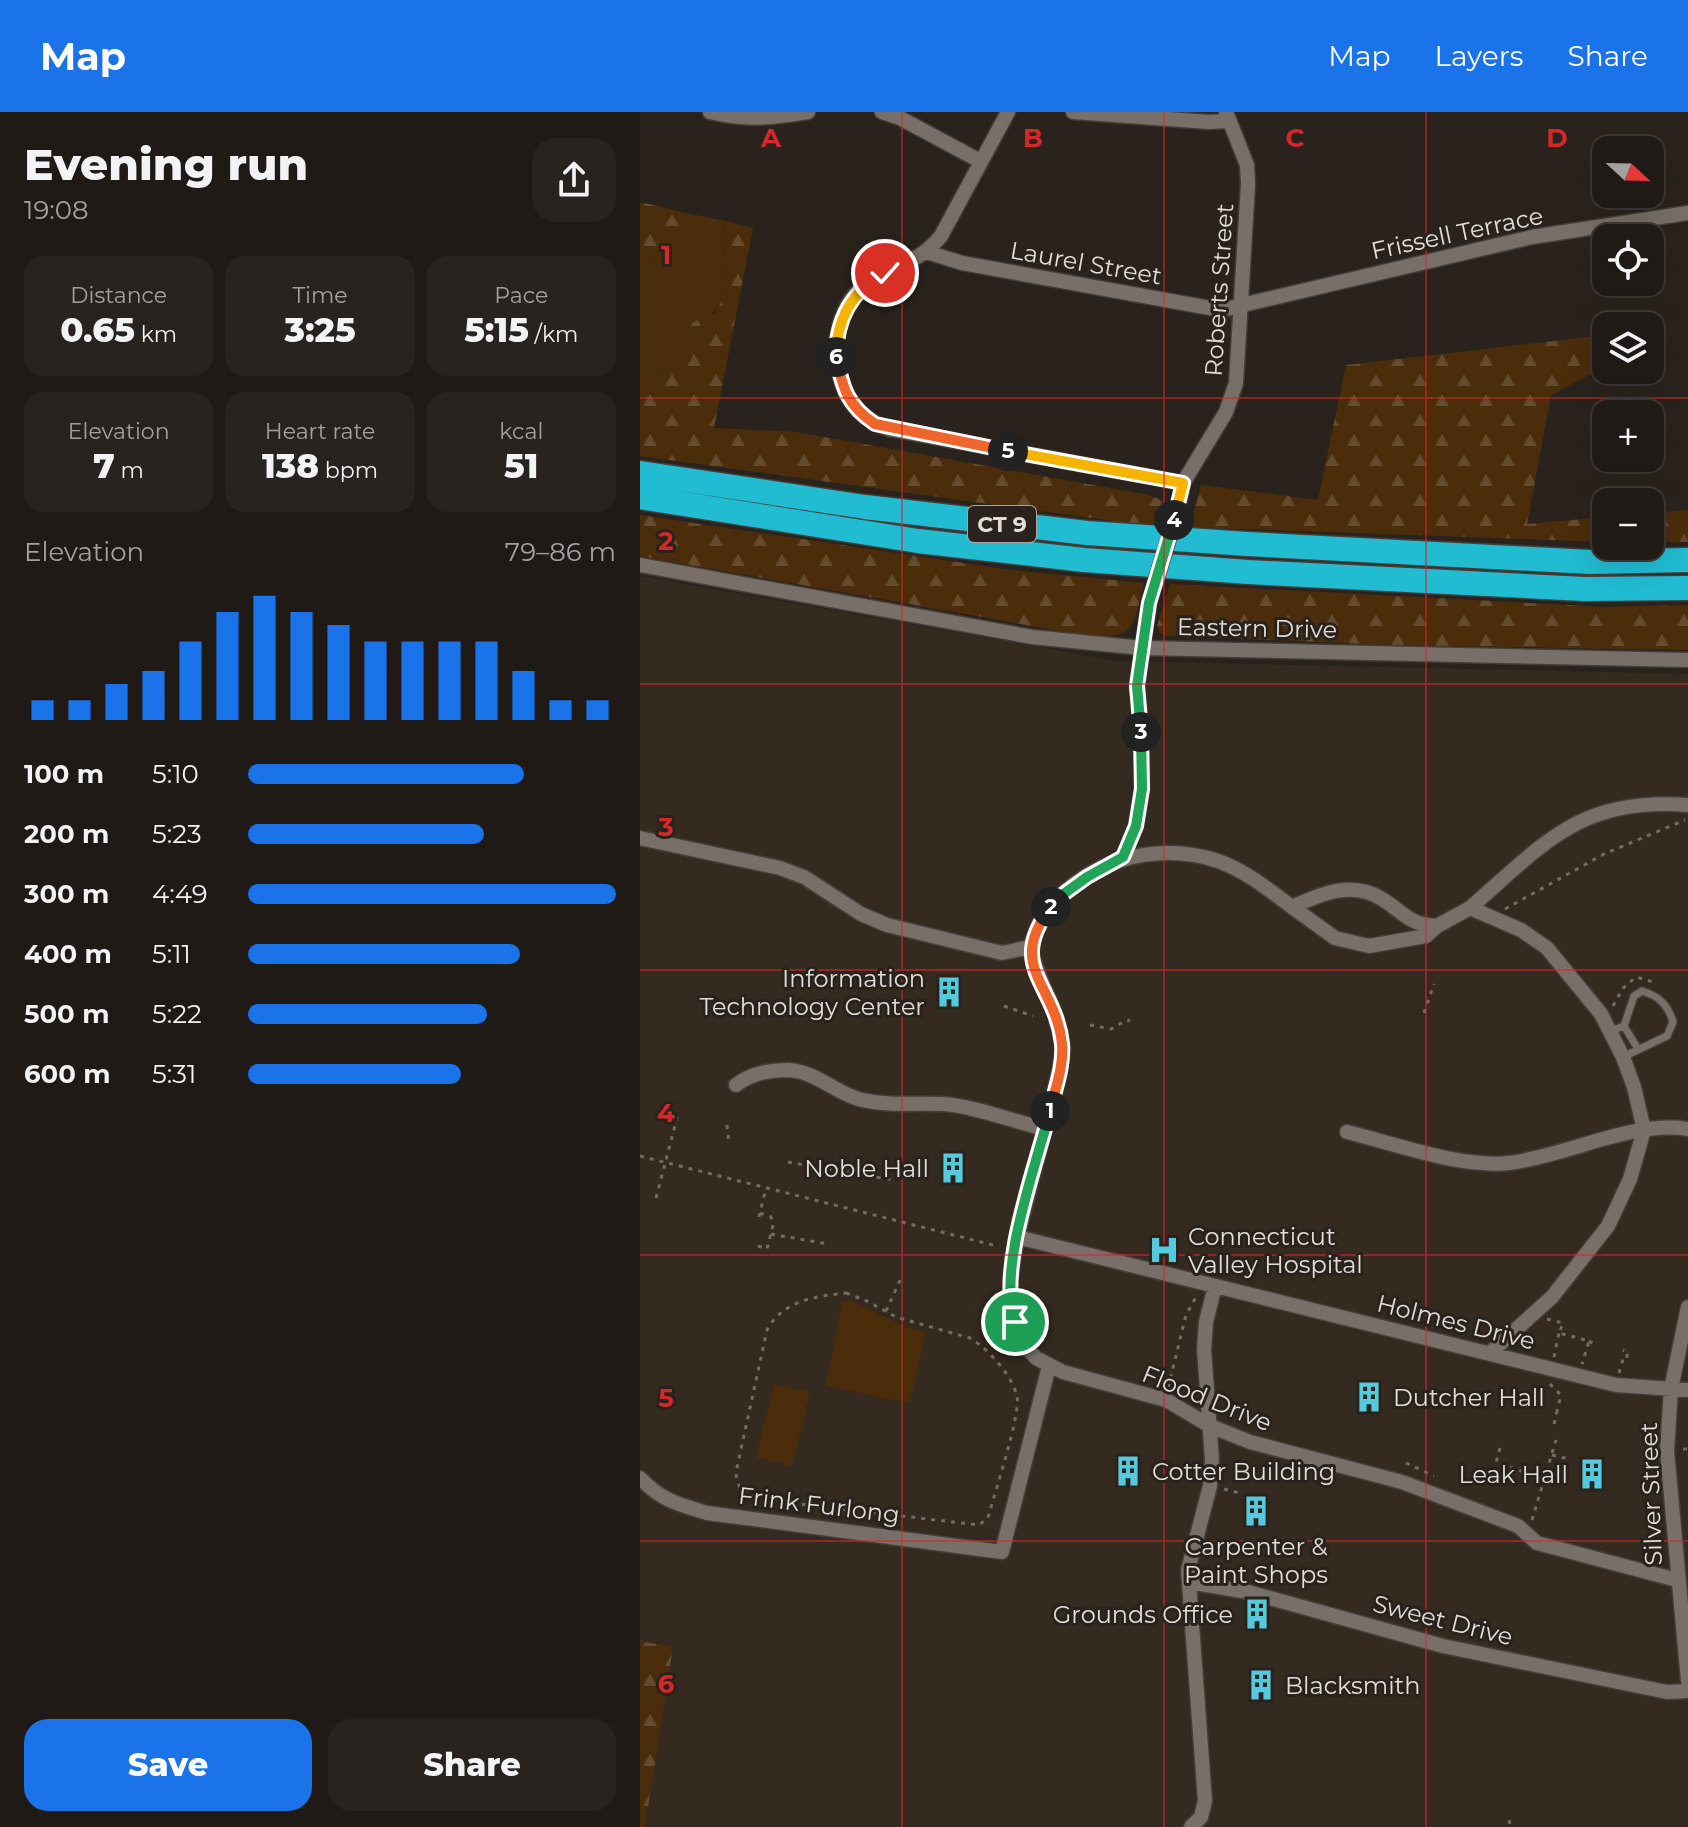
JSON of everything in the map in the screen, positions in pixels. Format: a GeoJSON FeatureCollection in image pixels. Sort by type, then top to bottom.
{"type":"FeatureCollection","features":[{"type":"Feature","properties":{"kind":"highway","name":"CT 9"},"geometry":{"type":"LineString","coordinates":[[640,473],[865,507],[1087,533],[1590,562],[1688,560]]}},
{"type":"Feature","properties":{"kind":"highway","name":"CT 9"},"geometry":{"type":"LineString","coordinates":[[640,497],[918,541],[1098,561],[1584,589],[1688,588]]}},
{"type":"Feature","properties":{"kind":"street"},"geometry":{"type":"LineString","coordinates":[[710,112],[742,119],[808,112]]}},
{"type":"Feature","properties":{"kind":"street"},"geometry":{"type":"LineString","coordinates":[[882,112],[900,118],[980,161]]}},
{"type":"Feature","properties":{"kind":"street"},"geometry":{"type":"LineString","coordinates":[[1008,112],[941,236],[927,252],[868,281],[843,315],[837,333],[836,356],[847,399],[861,415],[890,429],[1183,483]]}},
{"type":"Feature","properties":{"kind":"street"},"geometry":{"type":"LineString","coordinates":[[1073,112],[1209,122],[1227,116]]}},
{"type":"Feature","properties":{"kind":"street","name":"Roberts Street"},"geometry":{"type":"LineString","coordinates":[[1142,648],[1149,603],[1183,483],[1232,399],[1236,383],[1247,165],[1227,116]]}},
{"type":"Feature","properties":{"kind":"street","name":"Frissell Terrace"},"geometry":{"type":"LineString","coordinates":[[1239,307],[1532,237],[1688,213]]}},
{"type":"Feature","properties":{"kind":"street","name":"Laurel Street"},"geometry":{"type":"LineString","coordinates":[[927,252],[962,263],[1221,310],[1239,307]]}},
{"type":"Feature","properties":{"kind":"street","name":"Eastern Drive"},"geometry":{"type":"LineString","coordinates":[[640,565],[1032,637],[1142,648],[1688,660]]}},
{"type":"Feature","properties":{"kind":"street"},"geometry":{"type":"LineString","coordinates":[[1123,857],[1136,826],[1142,789],[1137,686],[1142,648]]}},
{"type":"Feature","properties":{"kind":"street"},"geometry":{"type":"LineString","coordinates":[[640,838],[780,868],[804,877],[861,914],[887,925],[1002,953],[1030,947],[1041,920],[1058,898],[1123,857],[1154,853],[1188,854],[1219,862],[1250,876],[1335,938],[1361,945],[1410,941],[1426,936],[1437,926],[1470,908],[1538,846],[1583,819],[1624,806],[1688,805]]}},
{"type":"Feature","properties":{"kind":"street"},"geometry":{"type":"LineString","coordinates":[[1292,907],[1325,893],[1356,889],[1382,899],[1412,922],[1437,926]]}},
{"type":"Feature","properties":{"kind":"street"},"geometry":{"type":"LineString","coordinates":[[1470,908],[1521,930],[1547,948],[1617,1029],[1644,1130],[1630,1179],[1608,1226],[1542,1313],[1490,1353]]}},
{"type":"Feature","properties":{"kind":"street","name":"Flood Drive"},"geometry":{"type":"LineString","coordinates":[[1030,947],[1034,966],[1054,1010],[1062,1044],[1060,1069],[1017,1237],[1010,1281],[1012,1313],[1022,1342],[1036,1358],[1049,1366],[1166,1400],[1210,1426],[1250,1442],[1402,1482],[1518,1526],[1537,1543],[1677,1580]]}},
{"type":"Feature","properties":{"kind":"street"},"geometry":{"type":"LineString","coordinates":[[736,1085],[747,1076],[792,1070],[813,1076],[860,1100],[908,1105],[945,1104],[1045,1129]]}},
{"type":"Feature","properties":{"kind":"street"},"geometry":{"type":"LineString","coordinates":[[1347,1132],[1477,1162],[1507,1163],[1545,1157],[1644,1130],[1666,1126],[1688,1129]]}},
{"type":"Feature","properties":{"kind":"street","name":"Holmes Drive"},"geometry":{"type":"LineString","coordinates":[[1017,1237],[1490,1353],[1550,1376],[1688,1390]]}},
{"type":"Feature","properties":{"kind":"street"},"geometry":{"type":"LineString","coordinates":[[1191,1827],[1201,1817],[1205,1801],[1188,1570],[1210,1486],[1212,1460],[1204,1349],[1210,1284]]}},
{"type":"Feature","properties":{"kind":"street","name":"Silver Street"},"geometry":{"type":"LineString","coordinates":[[1688,1307],[1671,1389],[1667,1451],[1688,1681]]}},
{"type":"Feature","properties":{"kind":"street","name":"Frink Furlong"},"geometry":{"type":"LineString","coordinates":[[640,1478],[656,1495],[707,1513],[1002,1552],[1049,1366]]}},
{"type":"Feature","properties":{"kind":"street"},"geometry":{"type":"LineString","coordinates":[[1672,1527],[1688,1531]]}},
{"type":"Feature","properties":{"kind":"street","name":"Sweet Drive"},"geometry":{"type":"LineString","coordinates":[[1189,1582],[1248,1592],[1443,1646],[1667,1692],[1688,1691]]}},
{"type":"Feature","properties":{"kind":"lane"},"geometry":{"type":"LineString","coordinates":[[1623,1057],[1660,1040],[1671,1030],[1673,1022],[1668,1007],[1652,993],[1642,991],[1634,996],[1617,1029],[1638,1049]]}},
{"type":"Feature","properties":{"kind":"path"},"geometry":{"type":"LineString","coordinates":[[1504,909],[1604,854],[1688,818]]}},
{"type":"Feature","properties":{"kind":"path"},"geometry":{"type":"LineString","coordinates":[[1424,1013],[1434,984]]}},
{"type":"Feature","properties":{"kind":"path"},"geometry":{"type":"LineString","coordinates":[[1004,1006],[1033,1016]]}},
{"type":"Feature","properties":{"kind":"path"},"geometry":{"type":"LineString","coordinates":[[1090,1025],[1111,1029],[1130,1021]]}},
{"type":"Feature","properties":{"kind":"path"},"geometry":{"type":"LineString","coordinates":[[656,1198],[678,1114]]}},
{"type":"Feature","properties":{"kind":"path"},"geometry":{"type":"LineString","coordinates":[[727,1125],[729,1144]]}},
{"type":"Feature","properties":{"kind":"path"},"geometry":{"type":"LineString","coordinates":[[640,1156],[997,1246]]}},
{"type":"Feature","properties":{"kind":"path"},"geometry":{"type":"LineString","coordinates":[[788,1162],[893,1180]]}},
{"type":"Feature","properties":{"kind":"path"},"geometry":{"type":"LineString","coordinates":[[758,1246],[767,1249],[773,1221],[771,1217],[759,1215],[766,1188]]}},
{"type":"Feature","properties":{"kind":"path"},"geometry":{"type":"LineString","coordinates":[[771,1234],[828,1244]]}},
{"type":"Feature","properties":{"kind":"path"},"geometry":{"type":"LineString","coordinates":[[886,1311],[901,1278]]}},
{"type":"Feature","properties":{"kind":"path"},"geometry":{"type":"LineString","coordinates":[[1172,1375],[1186,1315],[1210,1284]]}},
{"type":"Feature","properties":{"kind":"path"},"geometry":{"type":"LineString","coordinates":[[846,1293],[886,1311],[941,1332],[970,1338],[1010,1380],[1017,1395],[1016,1414],[988,1518],[979,1525],[757,1499],[745,1494],[739,1485],[736,1472],[767,1330],[773,1319],[786,1308],[805,1300],[846,1293]]}},
{"type":"Feature","properties":{"kind":"path"},"geometry":{"type":"LineString","coordinates":[[1542,1313],[1563,1323],[1550,1376],[1561,1395],[1554,1424]]}},
{"type":"Feature","properties":{"kind":"path"},"geometry":{"type":"LineString","coordinates":[[1559,1333],[1596,1345]]}},
{"type":"Feature","properties":{"kind":"path"},"geometry":{"type":"LineString","coordinates":[[1584,1357],[1589,1341]]}},
{"type":"Feature","properties":{"kind":"path"},"geometry":{"type":"LineString","coordinates":[[1616,1385],[1628,1352],[1623,1350]]}},
{"type":"Feature","properties":{"kind":"path"},"geometry":{"type":"LineString","coordinates":[[1528,1535],[1556,1440]]}},
{"type":"Feature","properties":{"kind":"path"},"geometry":{"type":"LineString","coordinates":[[1500,1448],[1496,1463],[1544,1478]]}},
{"type":"Feature","properties":{"kind":"path"},"geometry":{"type":"LineString","coordinates":[[1552,1455],[1564,1458],[1564,1454]]}},
{"type":"Feature","properties":{"kind":"path"},"geometry":{"type":"LineString","coordinates":[[1406,1463],[1434,1476]]}},
{"type":"Feature","properties":{"kind":"path"},"geometry":{"type":"LineString","coordinates":[[1210,1486],[1243,1494]]}},
{"type":"Feature","properties":{"kind":"path"},"geometry":{"type":"LineString","coordinates":[[1194,1548],[1228,1557]]}},
{"type":"Feature","properties":{"kind":"path"},"geometry":{"type":"LineString","coordinates":[[1509,1820],[1511,1827]]}},
{"type":"Feature","properties":{"kind":"shaded area","name":"Connecticut Valley Hospital"},"geometry":{"type":"Polygon","coordinates":[[[640,576],[1117,661],[1688,674],[1688,1827],[640,1827],[640,576]]]}},
{"type":"Feature","properties":{"kind":"green space"},"geometry":{"type":"Polygon","coordinates":[[[640,202],[682,212],[679,249],[640,265],[640,202]]]}},
{"type":"Feature","properties":{"kind":"green space"},"geometry":{"type":"Polygon","coordinates":[[[682,212],[725,221],[721,302],[688,340],[685,346],[692,358],[688,364],[669,370],[640,366],[640,265],[678,249],[682,212]]]}},
{"type":"Feature","properties":{"kind":"green space"},"geometry":{"type":"Polygon","coordinates":[[[725,221],[753,228],[714,428],[796,432],[1149,495],[1166,502],[1161,521],[1150,526],[640,456],[640,366],[676,369],[688,364],[692,358],[685,346],[692,323],[715,313],[721,302],[725,221]]]}},
{"type":"Feature","properties":{"kind":"green space"},"geometry":{"type":"Polygon","coordinates":[[[1592,337],[1592,373],[1551,395],[1527,524],[1592,518],[1592,541],[1190,527],[1201,485],[1318,500],[1346,365],[1592,337]]]}},
{"type":"Feature","properties":{"kind":"green space"},"geometry":{"type":"Polygon","coordinates":[[[1688,510],[1688,542],[1664,542],[1664,512],[1688,510]]]}},
{"type":"Feature","properties":{"kind":"green space"},"geometry":{"type":"Polygon","coordinates":[[[640,515],[1011,570],[1144,583],[1137,613],[1129,629],[1113,635],[1082,635],[640,556],[640,515]]]}},
{"type":"Feature","properties":{"kind":"green space"},"geometry":{"type":"Polygon","coordinates":[[[1170,584],[1606,607],[1688,605],[1688,650],[1393,645],[1166,636],[1160,633],[1157,626],[1170,584]]]}},
{"type":"Feature","properties":{"kind":"green space"},"geometry":{"type":"Polygon","coordinates":[[[850,1300],[906,1327],[926,1332],[910,1403],[826,1386],[842,1303],[850,1300]]]}},
{"type":"Feature","properties":{"kind":"green space"},"geometry":{"type":"Polygon","coordinates":[[[774,1384],[810,1392],[792,1466],[756,1457],[774,1384]]]}},
{"type":"Feature","properties":{"kind":"green space"},"geometry":{"type":"Polygon","coordinates":[[[640,1641],[673,1647],[645,1827],[640,1827],[640,1641]]]}},
{"type":"Feature","properties":{"kind":"place","name":"Information Technology Center"},"geometry":{"type":"Point","coordinates":[949,992]}},
{"type":"Feature","properties":{"kind":"place","name":"Noble Hall"},"geometry":{"type":"Point","coordinates":[953,1168]}},
{"type":"Feature","properties":{"kind":"place","name":"Connecticut Valley Hospital"},"geometry":{"type":"Point","coordinates":[1164,1250]}},
{"type":"Feature","properties":{"kind":"place","name":"Dutcher Hall"},"geometry":{"type":"Point","coordinates":[1369,1397]}},
{"type":"Feature","properties":{"kind":"place","name":"Cotter Building"},"geometry":{"type":"Point","coordinates":[1128,1471]}},
{"type":"Feature","properties":{"kind":"place","name":"Leak Hall"},"geometry":{"type":"Point","coordinates":[1592,1474]}},
{"type":"Feature","properties":{"kind":"place","name":"Carpenter & Paint Shops"},"geometry":{"type":"Point","coordinates":[1256,1511]}},
{"type":"Feature","properties":{"kind":"place","name":"Grounds Office"},"geometry":{"type":"Point","coordinates":[1257,1614]}},
{"type":"Feature","properties":{"kind":"place","name":"Blacksmith"},"geometry":{"type":"Point","coordinates":[1261,1685]}},
{"type":"Feature","properties":{"kind":"route"},"geometry":{"type":"LineString","coordinates":[[885,273],[868,281],[854,298],[843,315],[837,333],[836,356],[840,376],[847,399],[861,415],[890,429],[1183,483],[1149,603],[1137,686],[1142,789],[1136,826],[1123,857],[1058,898],[1041,920],[1030,947],[1034,966],[1054,1010],[1062,1044],[1060,1069],[1017,1237],[1010,1281],[1015,1322]]}}]}
